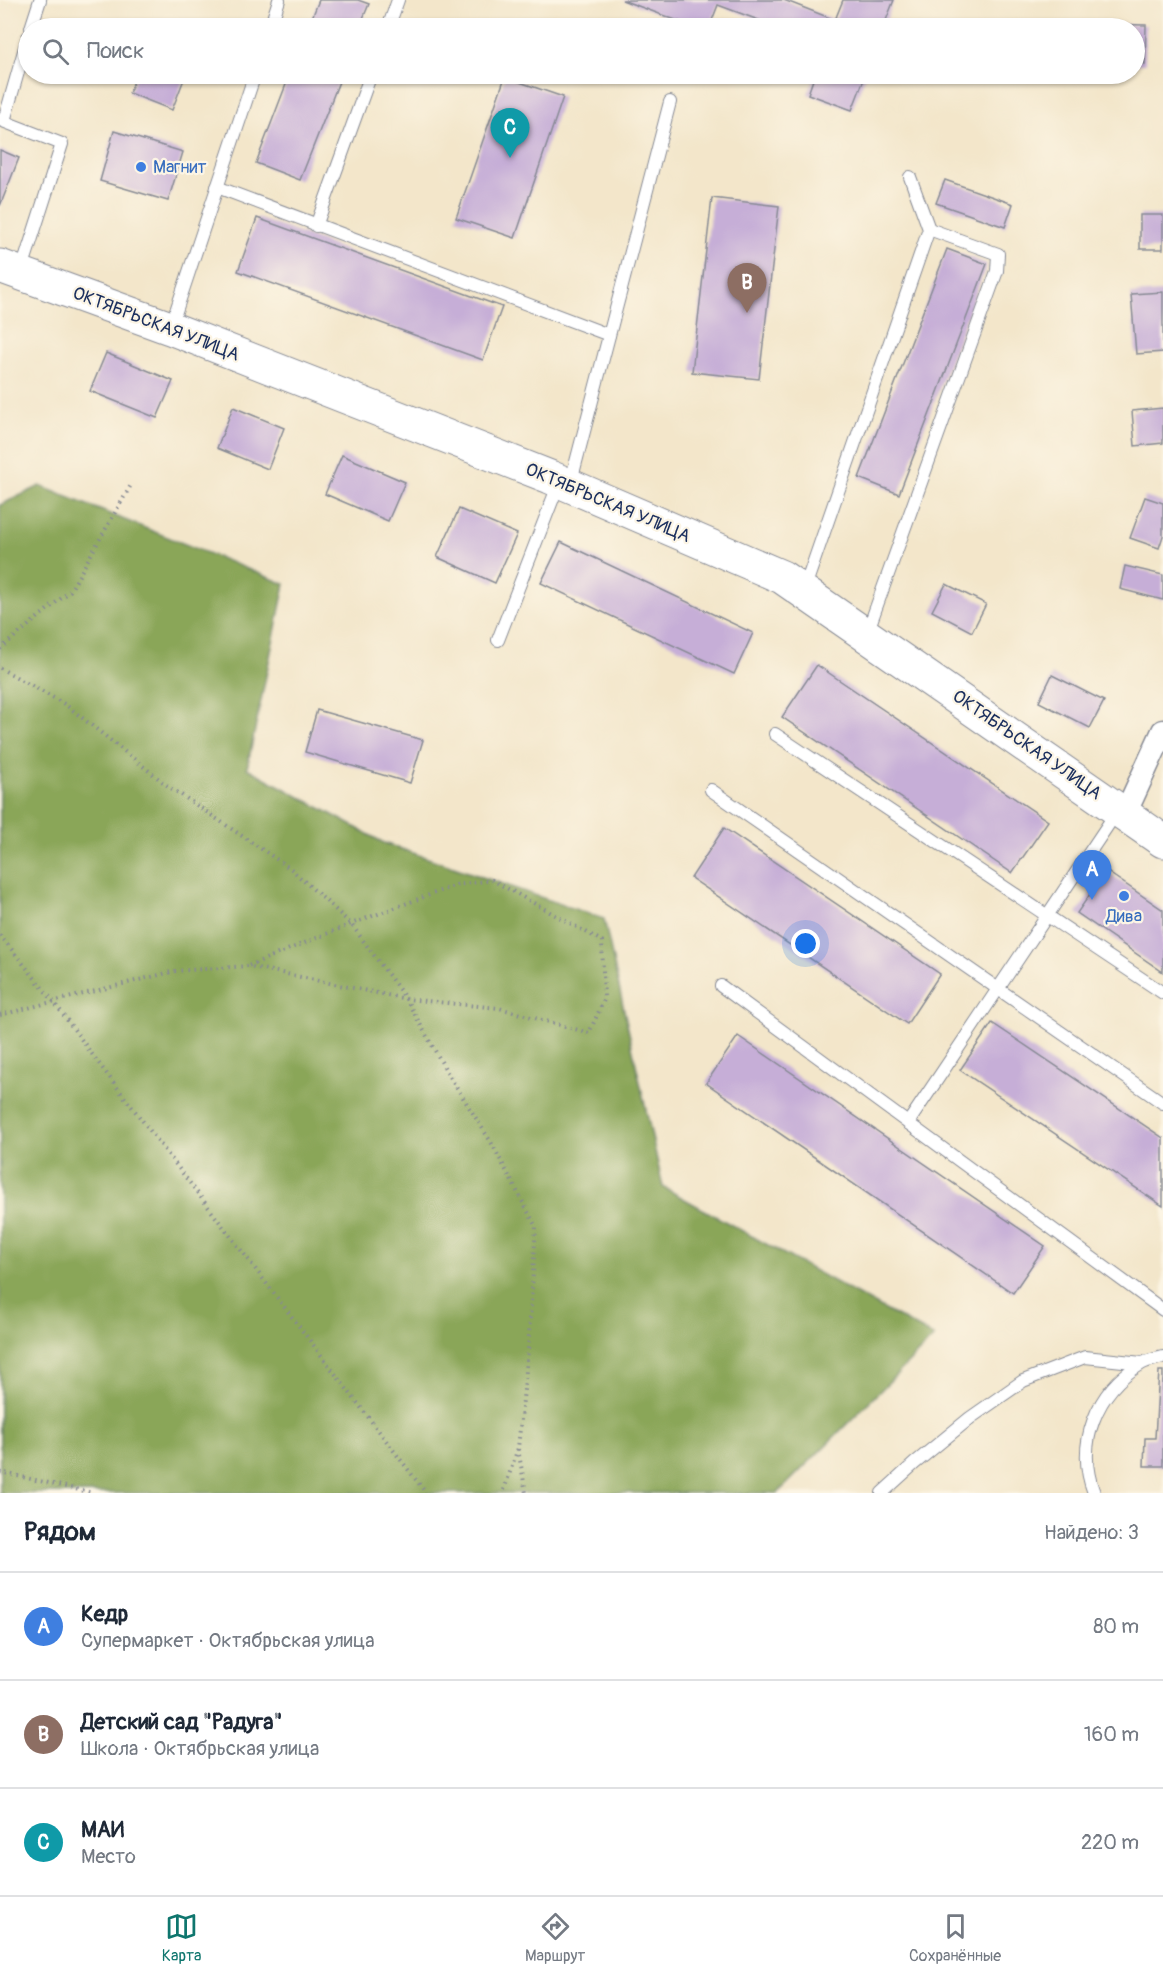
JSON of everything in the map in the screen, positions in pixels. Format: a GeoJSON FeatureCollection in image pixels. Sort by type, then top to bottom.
{"type":"FeatureCollection","features":[{"type":"Feature","properties":{"kind":"street","name":"ОКТЯБРЬСКАЯ УЛИЦА"},"geometry":{"type":"LineString","coordinates":[[10,270],[170,328],[565,484],[782,577],[1163,841]]}},
{"type":"Feature","properties":{"kind":"street"},"geometry":{"type":"LineString","coordinates":[[1122,812],[1163,731]]}},
{"type":"Feature","properties":{"kind":"lane"},"geometry":{"type":"LineString","coordinates":[[34,18],[40,0]]}},
{"type":"Feature","properties":{"kind":"lane"},"geometry":{"type":"LineString","coordinates":[[273,18],[279,0]]}},
{"type":"Feature","properties":{"kind":"lane"},"geometry":{"type":"LineString","coordinates":[[392,18],[398,0]]}},
{"type":"Feature","properties":{"kind":"lane"},"geometry":{"type":"LineString","coordinates":[[10,270],[63,144],[2,120],[18,70]]}},
{"type":"Feature","properties":{"kind":"lane"},"geometry":{"type":"LineString","coordinates":[[170,328],[252,84]]}},
{"type":"Feature","properties":{"kind":"lane"},"geometry":{"type":"LineString","coordinates":[[316,226],[367,84]]}},
{"type":"Feature","properties":{"kind":"lane"},"geometry":{"type":"LineString","coordinates":[[498,640],[565,484],[609,335],[670,102]]}},
{"type":"Feature","properties":{"kind":"lane"},"geometry":{"type":"LineString","coordinates":[[804,591],[930,229],[910,177]]}},
{"type":"Feature","properties":{"kind":"lane"},"geometry":{"type":"LineString","coordinates":[[218,187],[609,335]]}},
{"type":"Feature","properties":{"kind":"lane"},"geometry":{"type":"LineString","coordinates":[[867,634],[997,271],[998,254],[930,229]]}},
{"type":"Feature","properties":{"kind":"lane"},"geometry":{"type":"LineString","coordinates":[[775,734],[1163,993]]}},
{"type":"Feature","properties":{"kind":"lane"},"geometry":{"type":"LineString","coordinates":[[711,790],[1163,1103]]}},
{"type":"Feature","properties":{"kind":"lane"},"geometry":{"type":"LineString","coordinates":[[908,1123],[1047,916],[1122,812]]}},
{"type":"Feature","properties":{"kind":"lane"},"geometry":{"type":"LineString","coordinates":[[721,986],[1163,1310]]}},
{"type":"Feature","properties":{"kind":"lane"},"geometry":{"type":"LineString","coordinates":[[882,1493],[970,1418],[1023,1381],[1085,1356],[1142,1363]]}},
{"type":"Feature","properties":{"kind":"lane"},"geometry":{"type":"LineString","coordinates":[[1094,1493],[1088,1477],[1086,1443],[1096,1411],[1115,1383],[1142,1363],[1163,1357]]}},
{"type":"Feature","properties":{"kind":"path"},"geometry":{"type":"LineString","coordinates":[[0,649],[70,591],[131,485]]}},
{"type":"Feature","properties":{"kind":"path"},"geometry":{"type":"LineString","coordinates":[[0,668],[66,705],[168,786],[291,869],[351,924],[406,999],[447,1072],[491,1142],[536,1227],[528,1350],[518,1448],[503,1493]]}},
{"type":"Feature","properties":{"kind":"path"},"geometry":{"type":"LineString","coordinates":[[0,1015],[175,971],[248,966],[406,999],[499,1008],[589,1033],[604,1000],[602,941],[492,880],[456,885],[248,966]]}},
{"type":"Feature","properties":{"kind":"path"},"geometry":{"type":"LineString","coordinates":[[0,935],[54,1002],[426,1493]]}},
{"type":"Feature","properties":{"kind":"path"},"geometry":{"type":"LineString","coordinates":[[518,1448],[526,1493]]}},
{"type":"Feature","properties":{"kind":"path"},"geometry":{"type":"LineString","coordinates":[[0,1472],[93,1493]]}},
{"type":"Feature","properties":{"kind":"green space"},"geometry":{"type":"Polygon","coordinates":[[[40,486],[285,584],[247,768],[384,843],[604,919],[663,1187],[934,1337],[778,1493],[0,1493],[0,505],[40,486]]]}},
{"type":"Feature","properties":{"kind":"building"},"geometry":{"type":"Polygon","coordinates":[[[319,0],[358,0],[369,4],[363,18],[312,18],[319,0]]]}},
{"type":"Feature","properties":{"kind":"building"},"geometry":{"type":"Polygon","coordinates":[[[622,0],[784,0],[830,18],[753,18],[718,5],[713,18],[670,18],[622,0]]]}},
{"type":"Feature","properties":{"kind":"building"},"geometry":{"type":"Polygon","coordinates":[[[843,0],[894,0],[887,18],[836,18],[843,0]]]}},
{"type":"Feature","properties":{"kind":"building"},"geometry":{"type":"Polygon","coordinates":[[[133,84],[182,84],[172,110],[129,93],[133,84]]]}},
{"type":"Feature","properties":{"kind":"building"},"geometry":{"type":"Polygon","coordinates":[[[286,84],[338,84],[300,180],[256,163],[286,84]]]}},
{"type":"Feature","properties":{"kind":"building"},"geometry":{"type":"Polygon","coordinates":[[[503,84],[525,84],[563,97],[515,238],[456,218],[503,84]]]}},
{"type":"Feature","properties":{"kind":"building"},"geometry":{"type":"Polygon","coordinates":[[[812,84],[862,84],[852,110],[808,94],[812,84]]]}},
{"type":"Feature","properties":{"kind":"building","name":"Магнит"},"geometry":{"type":"Polygon","coordinates":[[[114,131],[183,152],[168,201],[100,181],[114,131]]]}},
{"type":"Feature","properties":{"kind":"building"},"geometry":{"type":"Polygon","coordinates":[[[0,150],[19,158],[0,206],[0,150]]]}},
{"type":"Feature","properties":{"kind":"building"},"geometry":{"type":"Polygon","coordinates":[[[945,180],[1013,204],[1005,227],[936,203],[945,180]]]}},
{"type":"Feature","properties":{"kind":"building"},"geometry":{"type":"Polygon","coordinates":[[[712,198],[779,206],[759,379],[692,372],[712,198]]]}},
{"type":"Feature","properties":{"kind":"building"},"geometry":{"type":"Polygon","coordinates":[[[1140,215],[1163,215],[1163,249],[1140,249],[1140,215]]]}},
{"type":"Feature","properties":{"kind":"building"},"geometry":{"type":"Polygon","coordinates":[[[257,218],[502,307],[483,360],[238,271],[257,218]]]}},
{"type":"Feature","properties":{"kind":"building"},"geometry":{"type":"Polygon","coordinates":[[[947,249],[987,264],[899,494],[859,478],[947,249]]]}},
{"type":"Feature","properties":{"kind":"building"},"geometry":{"type":"Polygon","coordinates":[[[1163,292],[1163,352],[1136,354],[1131,294],[1163,292]]]}},
{"type":"Feature","properties":{"kind":"building"},"geometry":{"type":"Polygon","coordinates":[[[106,353],[173,381],[157,418],[90,391],[106,353]]]}},
{"type":"Feature","properties":{"kind":"building"},"geometry":{"type":"Polygon","coordinates":[[[233,407],[284,428],[268,469],[217,448],[233,407]]]}},
{"type":"Feature","properties":{"kind":"building"},"geometry":{"type":"Polygon","coordinates":[[[1163,408],[1163,443],[1135,446],[1132,411],[1163,408]]]}},
{"type":"Feature","properties":{"kind":"building"},"geometry":{"type":"Polygon","coordinates":[[[342,455],[405,482],[388,521],[325,494],[342,455]]]}},
{"type":"Feature","properties":{"kind":"building"},"geometry":{"type":"Polygon","coordinates":[[[1145,497],[1163,503],[1163,536],[1159,548],[1130,538],[1145,497]]]}},
{"type":"Feature","properties":{"kind":"building"},"geometry":{"type":"Polygon","coordinates":[[[459,509],[517,534],[495,583],[437,557],[459,509]]]}},
{"type":"Feature","properties":{"kind":"building"},"geometry":{"type":"Polygon","coordinates":[[[561,542],[753,633],[734,674],[541,583],[561,542]]]}},
{"type":"Feature","properties":{"kind":"building"},"geometry":{"type":"Polygon","coordinates":[[[1125,566],[1163,575],[1163,600],[1120,589],[1125,566]]]}},
{"type":"Feature","properties":{"kind":"building"},"geometry":{"type":"Polygon","coordinates":[[[946,584],[986,604],[972,632],[932,611],[946,584]]]}},
{"type":"Feature","properties":{"kind":"building"},"geometry":{"type":"Polygon","coordinates":[[[817,665],[1048,821],[1012,873],[782,717],[817,665]]]}},
{"type":"Feature","properties":{"kind":"building"},"geometry":{"type":"Polygon","coordinates":[[[1052,675],[1104,701],[1090,728],[1039,702],[1052,675]]]}},
{"type":"Feature","properties":{"kind":"building"},"geometry":{"type":"Polygon","coordinates":[[[317,710],[423,740],[410,783],[305,752],[317,710]]]}},
{"type":"Feature","properties":{"kind":"building"},"geometry":{"type":"Polygon","coordinates":[[[724,828],[940,974],[907,1024],[691,878],[724,828]]]}},
{"type":"Feature","properties":{"kind":"building"},"geometry":{"type":"Polygon","coordinates":[[[1106,871],[1163,910],[1163,972],[1077,913],[1106,871]]]}},
{"type":"Feature","properties":{"kind":"building"},"geometry":{"type":"Polygon","coordinates":[[[992,1023],[1163,1138],[1163,1206],[960,1070],[992,1023]]]}},
{"type":"Feature","properties":{"kind":"building"},"geometry":{"type":"Polygon","coordinates":[[[738,1036],[1045,1246],[1013,1293],[706,1083],[738,1036]]]}},
{"type":"Feature","properties":{"kind":"building"},"geometry":{"type":"Polygon","coordinates":[[[1159,1371],[1163,1371],[1163,1466],[1144,1466],[1145,1438],[1155,1438],[1159,1371]]]}},
{"type":"Feature","properties":{"kind":"place","name":"МАИ"},"geometry":{"type":"Point","coordinates":[510,158]}},
{"type":"Feature","properties":{"kind":"place","name":"Магнит"},"geometry":{"type":"Point","coordinates":[141,167]}},
{"type":"Feature","properties":{"kind":"place","name":"Детский сад \"Радуга\""},"geometry":{"type":"Point","coordinates":[747,313]}},
{"type":"Feature","properties":{"kind":"place","name":"Дива"},"geometry":{"type":"Point","coordinates":[1124,896]}},
{"type":"Feature","properties":{"kind":"place","name":"Кедр"},"geometry":{"type":"Point","coordinates":[1092,900]}}]}
